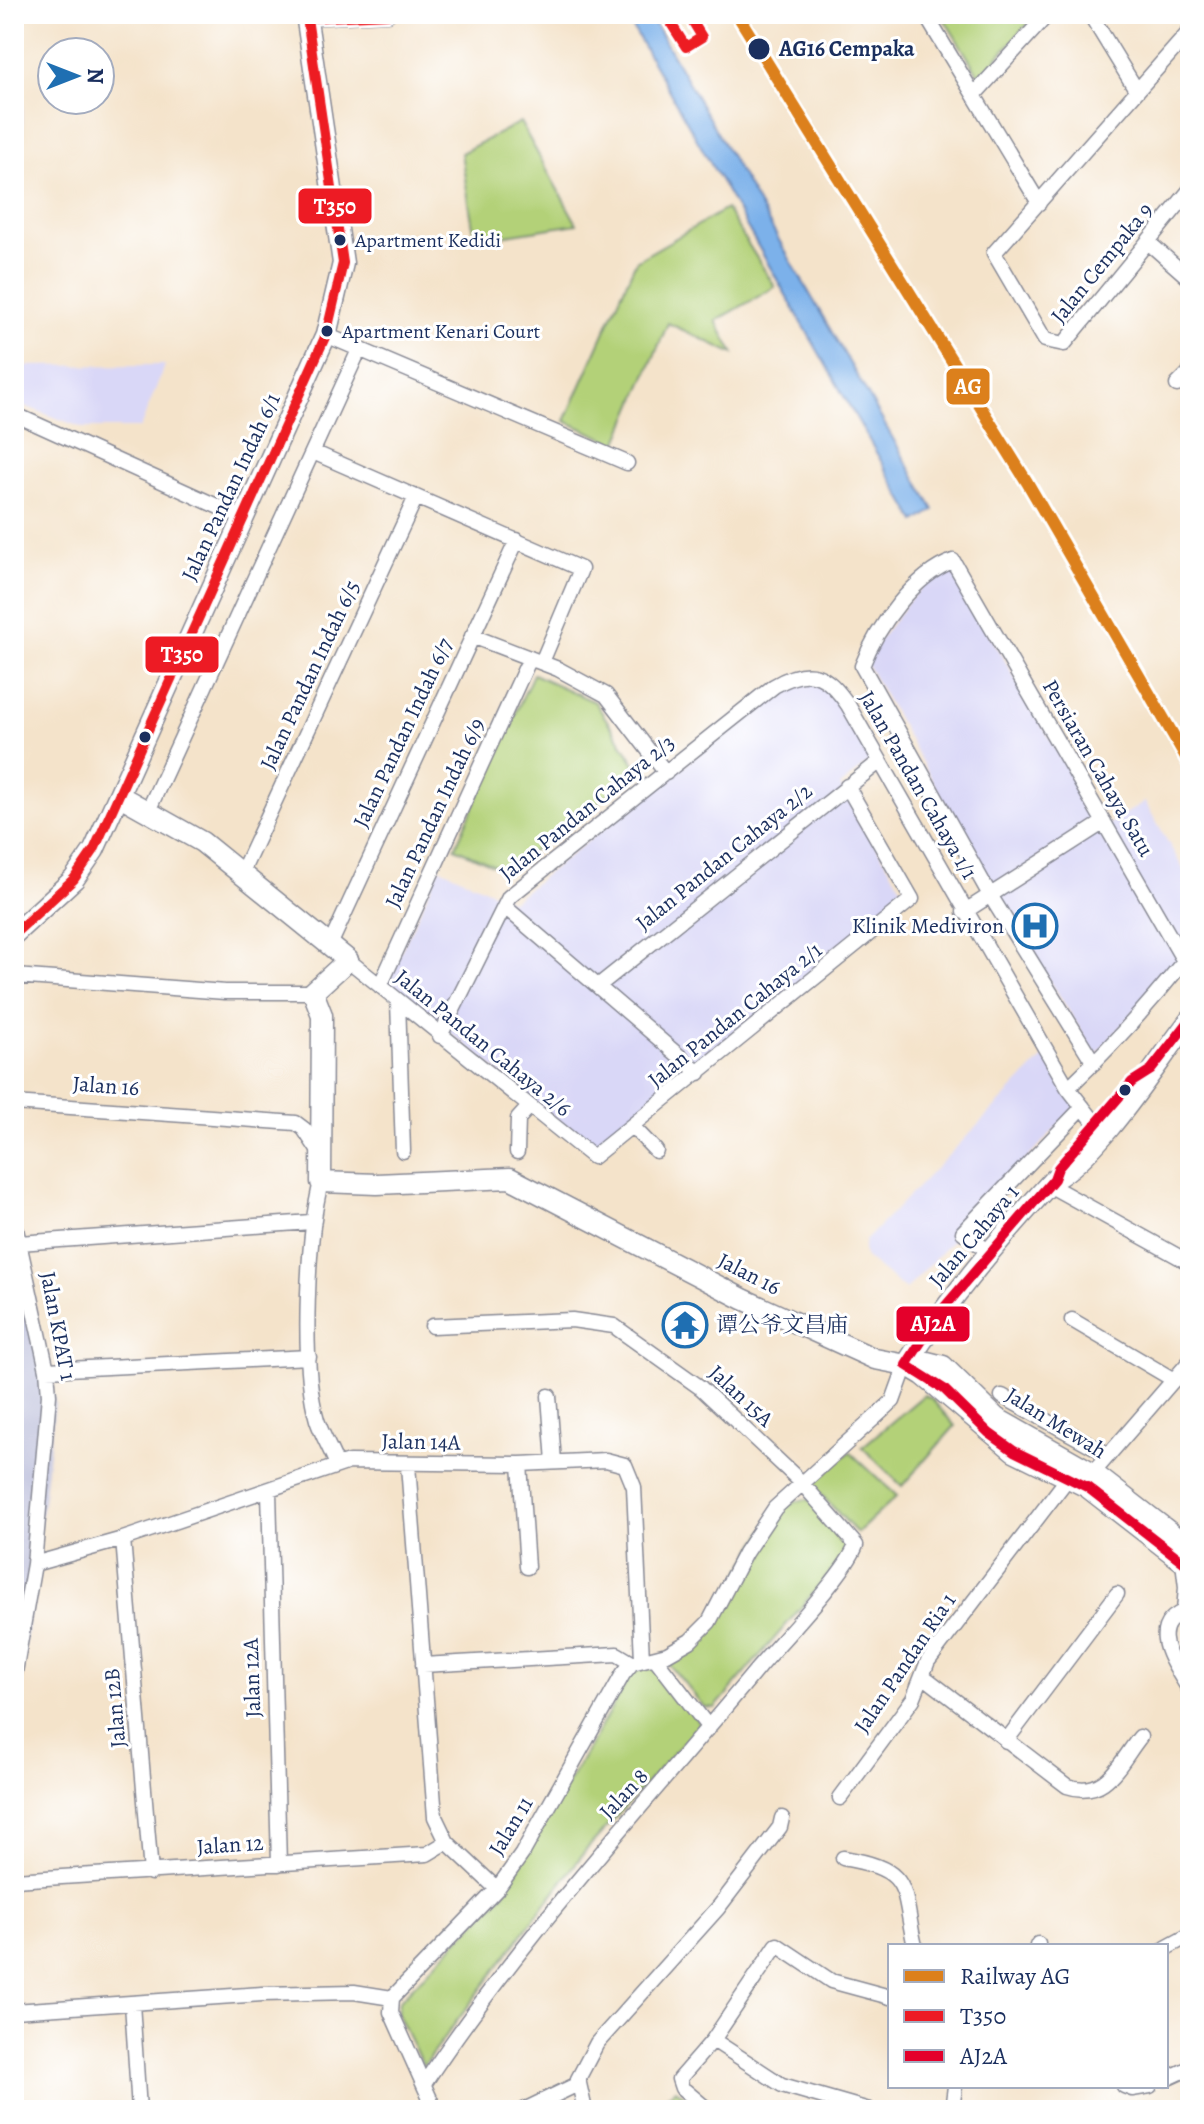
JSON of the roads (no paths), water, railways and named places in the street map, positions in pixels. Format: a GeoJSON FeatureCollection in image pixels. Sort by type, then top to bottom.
{"type":"FeatureCollection","features":[{"type":"Feature","properties":{"kind":"street"},"geometry":{"type":"LineString","coordinates":[[306,16],[388,14]]}},
{"type":"Feature","properties":{"kind":"street"},"geometry":{"type":"LineString","coordinates":[[925,14],[1039,203],[1190,31]]}},
{"type":"Feature","properties":{"kind":"street"},"geometry":{"type":"LineString","coordinates":[[974,95],[1048,14]]}},
{"type":"Feature","properties":{"kind":"street"},"geometry":{"type":"LineString","coordinates":[[1090,14],[1137,91]]}},
{"type":"Feature","properties":{"kind":"street","name":"Jalan Pandan Indah 6/1"},"geometry":{"type":"LineString","coordinates":[[14,934],[74,879],[94,850],[241,517],[326,335],[343,263],[306,16]]}},
{"type":"Feature","properties":{"kind":"street","name":"Jalan Cempaka 9"},"geometry":{"type":"LineString","coordinates":[[1039,203],[994,253],[1045,340],[1055,345],[1064,344],[1190,190]]}},
{"type":"Feature","properties":{"kind":"street"},"geometry":{"type":"LineString","coordinates":[[1148,242],[1190,279]]}},
{"type":"Feature","properties":{"kind":"street"},"geometry":{"type":"LineString","coordinates":[[326,335],[627,463]]}},
{"type":"Feature","properties":{"kind":"street"},"geometry":{"type":"LineString","coordinates":[[148,811],[359,350]]}},
{"type":"Feature","properties":{"kind":"street"},"geometry":{"type":"LineString","coordinates":[[1177,385],[1190,372]]}},
{"type":"Feature","properties":{"kind":"street"},"geometry":{"type":"LineString","coordinates":[[14,414],[241,517]]}},
{"type":"Feature","properties":{"kind":"street"},"geometry":{"type":"LineString","coordinates":[[313,452],[581,569],[536,660]]}},
{"type":"Feature","properties":{"kind":"street","name":"Jalan Pandan Indah 6/5"},"geometry":{"type":"LineString","coordinates":[[242,872],[416,497]]}},
{"type":"Feature","properties":{"kind":"street","name":"Jalan Pandan Indah 6/7"},"geometry":{"type":"LineString","coordinates":[[330,945],[517,540]]}},
{"type":"Feature","properties":{"kind":"street","name":"Persiaran Cahaya Satu"},"geometry":{"type":"LineString","coordinates":[[990,895],[862,666],[869,647],[901,604],[932,569],[953,561],[1184,961],[1068,1088]]}},
{"type":"Feature","properties":{"kind":"street"},"geometry":{"type":"LineString","coordinates":[[472,636],[536,660],[606,695],[666,773]]}},
{"type":"Feature","properties":{"kind":"street","name":"Jalan Pandan Indah 6/9"},"geometry":{"type":"LineString","coordinates":[[380,986],[536,660]]}},
{"type":"Feature","properties":{"kind":"street","name":"Jalan Pandan Cahaya 2/3"},"geometry":{"type":"LineString","coordinates":[[440,1036],[509,897],[774,686],[789,677],[821,675]]}},
{"type":"Feature","properties":{"kind":"street","name":"Jalan Pandan Cahaya 1/1"},"geometry":{"type":"LineString","coordinates":[[821,675],[841,694],[1068,1088],[1100,1129]]}},
{"type":"Feature","properties":{"kind":"street","name":"Jalan Pandan Cahaya 2/2"},"geometry":{"type":"LineString","coordinates":[[598,986],[879,762]]}},
{"type":"Feature","properties":{"kind":"street","name":"Jalan Pandan Cahaya 2/1"},"geometry":{"type":"LineString","coordinates":[[593,1157],[912,899],[847,786]]}},
{"type":"Feature","properties":{"kind":"street"},"geometry":{"type":"LineString","coordinates":[[14,996],[15,974],[225,992],[313,992],[348,960],[202,842],[120,796]]}},
{"type":"Feature","properties":{"kind":"street"},"geometry":{"type":"LineString","coordinates":[[964,912],[1104,822]]}},
{"type":"Feature","properties":{"kind":"street"},"geometry":{"type":"LineString","coordinates":[[990,895],[1094,1063]]}},
{"type":"Feature","properties":{"kind":"street"},"geometry":{"type":"LineString","coordinates":[[505,907],[699,1073]]}},
{"type":"Feature","properties":{"kind":"street","name":"Jalan Pandan Cahaya 2/6"},"geometry":{"type":"LineString","coordinates":[[348,960],[528,1108],[593,1157]]}},
{"type":"Feature","properties":{"kind":"street"},"geometry":{"type":"LineString","coordinates":[[313,992],[322,1015],[322,1156],[321,1182],[311,1222],[309,1357],[317,1419],[337,1465]]}},
{"type":"Feature","properties":{"kind":"street"},"geometry":{"type":"LineString","coordinates":[[398,1001],[403,1151]]}},
{"type":"Feature","properties":{"kind":"street","name":"Jalan Cahaya 1"},"geometry":{"type":"LineString","coordinates":[[906,1365],[937,1317],[989,1252],[1139,1090],[1190,1020]]}},
{"type":"Feature","properties":{"kind":"street","name":"Jalan 16"},"geometry":{"type":"LineString","coordinates":[[14,1103],[296,1123],[304,1129],[322,1156]]}},
{"type":"Feature","properties":{"kind":"street"},"geometry":{"type":"LineString","coordinates":[[989,1252],[963,1232],[1083,1107]]}},
{"type":"Feature","properties":{"kind":"street"},"geometry":{"type":"LineString","coordinates":[[517,1152],[518,1119],[528,1108]]}},
{"type":"Feature","properties":{"kind":"street"},"geometry":{"type":"LineString","coordinates":[[632,1126],[656,1151]]}},
{"type":"Feature","properties":{"kind":"street","name":"Jalan 16"},"geometry":{"type":"LineString","coordinates":[[321,1182],[377,1184],[510,1178],[743,1299],[875,1359],[906,1365]]}},
{"type":"Feature","properties":{"kind":"street"},"geometry":{"type":"LineString","coordinates":[[1052,1182],[1190,1263]]}},
{"type":"Feature","properties":{"kind":"street","name":"Jalan KPAT 1"},"geometry":{"type":"LineString","coordinates":[[14,1220],[47,1370],[48,1419],[34,1564],[18,1635],[14,1678]]}},
{"type":"Feature","properties":{"kind":"street"},"geometry":{"type":"LineString","coordinates":[[19,1243],[311,1222]]}},
{"type":"Feature","properties":{"kind":"street"},"geometry":{"type":"LineString","coordinates":[[937,1317],[933,1341],[943,1366]]}},
{"type":"Feature","properties":{"kind":"street","name":"Jalan 15A"},"geometry":{"type":"LineString","coordinates":[[432,1326],[572,1320],[614,1326],[680,1370],[801,1482],[854,1538]]}},
{"type":"Feature","properties":{"kind":"street"},"geometry":{"type":"LineString","coordinates":[[1072,1320],[1174,1380]]}},
{"type":"Feature","properties":{"kind":"street"},"geometry":{"type":"LineString","coordinates":[[47,1370],[309,1357]]}},
{"type":"Feature","properties":{"kind":"street"},"geometry":{"type":"LineString","coordinates":[[643,1660],[690,1641],[709,1622],[745,1553],[775,1508],[893,1401],[906,1365],[923,1361],[943,1366]]}},
{"type":"Feature","properties":{"kind":"street"},"geometry":{"type":"LineString","coordinates":[[1093,1473],[1190,1361]]}},
{"type":"Feature","properties":{"kind":"street","name":"Jalan Mewah"},"geometry":{"type":"LineString","coordinates":[[906,1365],[944,1389],[989,1433],[1014,1451],[1087,1487],[1188,1559]]}},
{"type":"Feature","properties":{"kind":"street","name":"Jalan Mewah"},"geometry":{"type":"LineString","coordinates":[[943,1366],[996,1418],[1093,1473],[1188,1559]]}},
{"type":"Feature","properties":{"kind":"street"},"geometry":{"type":"LineString","coordinates":[[549,1396],[554,1462]]}},
{"type":"Feature","properties":{"kind":"street"},"geometry":{"type":"LineString","coordinates":[[1002,1396],[1109,1455]]}},
{"type":"Feature","properties":{"kind":"street","name":"Jalan 14A"},"geometry":{"type":"LineString","coordinates":[[34,1564],[123,1539],[337,1465],[357,1462],[408,1465],[606,1460],[625,1465],[634,1487],[643,1660]]}},
{"type":"Feature","properties":{"kind":"street"},"geometry":{"type":"LineString","coordinates":[[520,1464],[527,1567]]}},
{"type":"Feature","properties":{"kind":"street"},"geometry":{"type":"LineString","coordinates":[[408,1465],[435,1817],[447,1842],[497,1889]]}},
{"type":"Feature","properties":{"kind":"street","name":"Jalan Pandan Ria 1"},"geometry":{"type":"LineString","coordinates":[[840,1798],[913,1699],[928,1661],[1068,1478]]}},
{"type":"Feature","properties":{"kind":"street","name":"Jalan 12A"},"geometry":{"type":"LineString","coordinates":[[269,1491],[279,1864]]}},
{"type":"Feature","properties":{"kind":"street","name":"Jalan 8"},"geometry":{"type":"LineString","coordinates":[[424,2084],[465,2023],[549,1915],[854,1552],[854,1538]]}},
{"type":"Feature","properties":{"kind":"street","name":"Jalan 12B"},"geometry":{"type":"LineString","coordinates":[[123,1539],[151,1873]]}},
{"type":"Feature","properties":{"kind":"street"},"geometry":{"type":"LineString","coordinates":[[1188,1559],[1187,1610],[1167,1625],[1164,1636],[1165,1648],[1190,1691]]}},
{"type":"Feature","properties":{"kind":"street"},"geometry":{"type":"LineString","coordinates":[[1006,1741],[1117,1594]]}},
{"type":"Feature","properties":{"kind":"street"},"geometry":{"type":"LineString","coordinates":[[423,1665],[617,1654],[643,1660],[709,1728]]}},
{"type":"Feature","properties":{"kind":"street","name":"Jalan 11"},"geometry":{"type":"LineString","coordinates":[[392,2000],[497,1889],[643,1660]]}},
{"type":"Feature","properties":{"kind":"street"},"geometry":{"type":"LineString","coordinates":[[923,1676],[1067,1786],[1083,1792],[1100,1788],[1140,1737]]}},
{"type":"Feature","properties":{"kind":"street"},"geometry":{"type":"LineString","coordinates":[[585,2110],[578,2084],[582,2068],[597,2043],[718,1908],[780,1827],[782,1818]]}},
{"type":"Feature","properties":{"kind":"street","name":"Jalan 12"},"geometry":{"type":"LineString","coordinates":[[14,1880],[427,1854],[447,1842]]}},
{"type":"Feature","properties":{"kind":"street"},"geometry":{"type":"LineString","coordinates":[[843,1858],[883,1869],[900,1882],[909,1899],[915,1944]]}},
{"type":"Feature","properties":{"kind":"street"},"geometry":{"type":"LineString","coordinates":[[1168,1947],[1190,1935]]}},
{"type":"Feature","properties":{"kind":"street"},"geometry":{"type":"LineString","coordinates":[[708,2110],[682,2088],[679,2079],[713,2040],[777,1945],[831,1981],[888,1996]]}},
{"type":"Feature","properties":{"kind":"street"},"geometry":{"type":"LineString","coordinates":[[14,2011],[354,1992],[392,2000],[391,2012],[435,2110]]}},
{"type":"Feature","properties":{"kind":"street"},"geometry":{"type":"LineString","coordinates":[[132,2003],[139,2110]]}},
{"type":"Feature","properties":{"kind":"street"},"geometry":{"type":"LineString","coordinates":[[713,2040],[782,2085],[869,2110]]}},
{"type":"Feature","properties":{"kind":"street"},"geometry":{"type":"LineString","coordinates":[[1168,2078],[1190,2068]]}},
{"type":"Feature","properties":{"kind":"street"},"geometry":{"type":"LineString","coordinates":[[524,2110],[578,2084]]}},
{"type":"Feature","properties":{"kind":"street"},"geometry":{"type":"LineString","coordinates":[[952,2110],[955,2088]]}},
{"type":"Feature","properties":{"kind":"street"},"geometry":{"type":"LineString","coordinates":[[14,2106],[18,2110]]}},
{"type":"Feature","properties":{"kind":"water"},"geometry":{"type":"Polygon","coordinates":[[[625,14],[649,14],[934,510],[916,522],[625,14]]]}},
{"type":"Feature","properties":{"kind":"rail line","name":"AG"},"geometry":{"type":"LineString","coordinates":[[737,14],[1027,482],[1190,764]]}},
{"type":"Feature","properties":{"kind":"place","name":"AG16 Cempaka"},"geometry":{"type":"Point","coordinates":[759,49]}},
{"type":"Feature","properties":{"kind":"place","name":"Apartment Kedidi"},"geometry":{"type":"Point","coordinates":[340,240]}},
{"type":"Feature","properties":{"kind":"place","name":"Apartment Kenari Court"},"geometry":{"type":"Point","coordinates":[327,331]}},
{"type":"Feature","properties":{"kind":"place","name":"Klinik Mediviron"},"geometry":{"type":"Point","coordinates":[1035,926]}},
{"type":"Feature","properties":{"kind":"place","name":"谭公爷文昌庙"},"geometry":{"type":"Point","coordinates":[685,1325]}}]}
